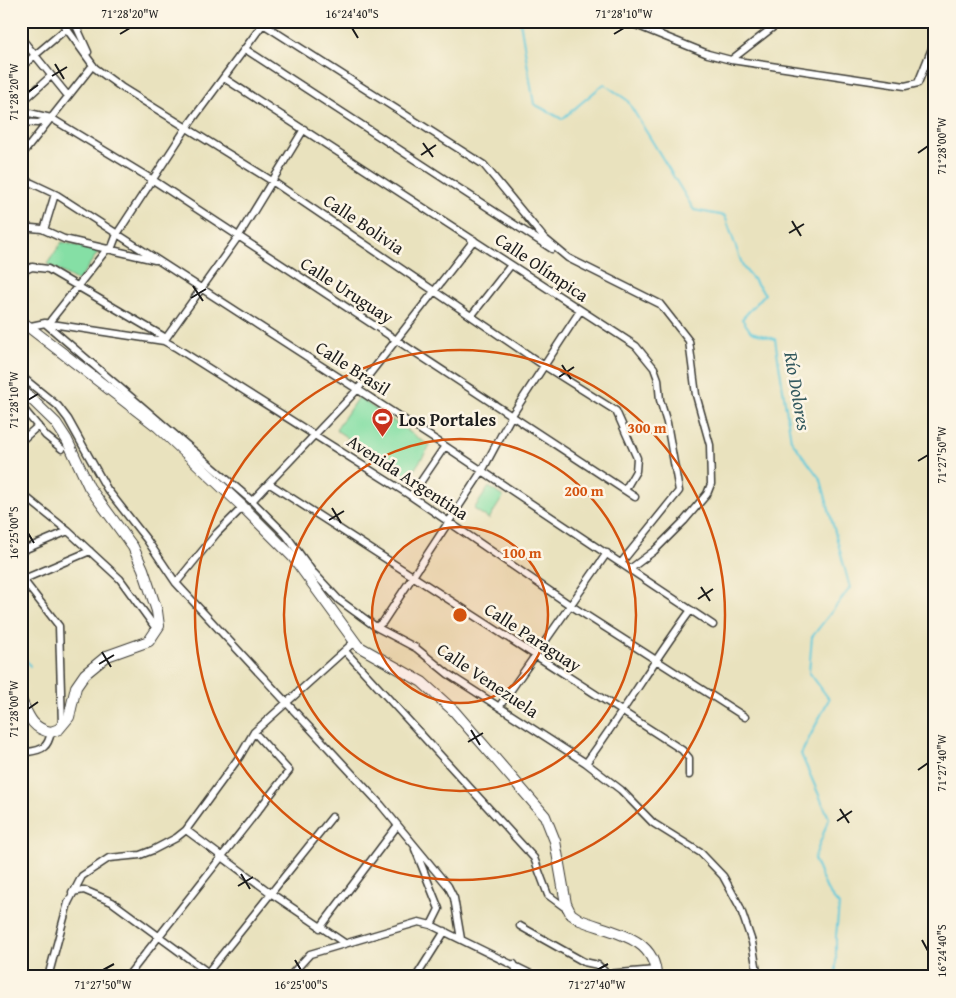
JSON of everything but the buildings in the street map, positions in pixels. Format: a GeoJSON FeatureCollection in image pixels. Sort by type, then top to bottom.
{"type":"FeatureCollection","features":[{"type":"Feature","properties":{"kind":"main road"},"geometry":{"type":"LineString","coordinates":[[21,321],[31,326],[158,427],[247,504],[302,568],[354,642],[377,658],[422,682],[439,695],[539,806],[551,827],[564,898],[569,910],[580,920],[643,945],[652,956],[656,974]]}},
{"type":"Feature","properties":{"kind":"main road"},"geometry":{"type":"LineString","coordinates":[[21,389],[59,428],[89,487],[134,547],[156,611],[157,630],[149,642],[107,656],[85,674],[76,687],[69,717],[62,727],[51,732],[34,725],[21,700]]}},
{"type":"Feature","properties":{"kind":"street"},"geometry":{"type":"LineString","coordinates":[[61,21],[93,65]]}},
{"type":"Feature","properties":{"kind":"street"},"geometry":{"type":"LineString","coordinates":[[74,21],[93,65]]}},
{"type":"Feature","properties":{"kind":"street"},"geometry":{"type":"LineString","coordinates":[[626,21],[708,54],[731,60],[911,86],[918,83],[935,41]]}},
{"type":"Feature","properties":{"kind":"street"},"geometry":{"type":"LineString","coordinates":[[731,60],[776,23]]}},
{"type":"Feature","properties":{"kind":"street"},"geometry":{"type":"LineString","coordinates":[[314,573],[286,535],[247,504],[48,321],[79,286],[107,249],[112,247],[117,234],[187,127],[263,24],[484,165],[544,238],[568,258]]}},
{"type":"Feature","properties":{"kind":"street"},"geometry":{"type":"LineString","coordinates":[[21,67],[66,29]]}},
{"type":"Feature","properties":{"kind":"street"},"geometry":{"type":"LineString","coordinates":[[21,38],[68,96]]}},
{"type":"Feature","properties":{"kind":"street"},"geometry":{"type":"LineString","coordinates":[[245,49],[532,238],[660,304],[689,341],[696,395],[710,445],[711,484],[707,494],[660,545],[630,569]]}},
{"type":"Feature","properties":{"kind":"street"},"geometry":{"type":"LineString","coordinates":[[21,156],[93,65]]}},
{"type":"Feature","properties":{"kind":"street","name":"Calle Bolivia"},"geometry":{"type":"LineString","coordinates":[[93,65],[120,87],[272,181],[543,365],[616,411],[637,458],[636,471],[625,490]]}},
{"type":"Feature","properties":{"kind":"street"},"geometry":{"type":"LineString","coordinates":[[21,103],[51,76]]}},
{"type":"Feature","properties":{"kind":"street","name":"Calle Olímpica"},"geometry":{"type":"LineString","coordinates":[[224,78],[636,346],[654,368],[679,485],[677,495],[621,563]]}},
{"type":"Feature","properties":{"kind":"street","name":"Calle Uruguay"},"geometry":{"type":"LineString","coordinates":[[21,111],[50,118],[153,180],[512,414],[635,497]]}},
{"type":"Feature","properties":{"kind":"street"},"geometry":{"type":"LineString","coordinates":[[21,122],[38,124],[50,118]]}},
{"type":"Feature","properties":{"kind":"street"},"geometry":{"type":"LineString","coordinates":[[21,272],[32,267],[48,268],[165,340],[238,237],[304,130]]}},
{"type":"Feature","properties":{"kind":"street","name":"Calle Brasil"},"geometry":{"type":"LineString","coordinates":[[21,178],[55,194],[202,288],[445,446],[713,625]]}},
{"type":"Feature","properties":{"kind":"street"},"geometry":{"type":"LineString","coordinates":[[44,230],[55,194]]}},
{"type":"Feature","properties":{"kind":"street"},"geometry":{"type":"LineString","coordinates":[[21,226],[44,230],[64,239],[159,261]]}},
{"type":"Feature","properties":{"kind":"street"},"geometry":{"type":"LineString","coordinates":[[176,583],[217,533],[270,484],[358,389],[474,240]]}},
{"type":"Feature","properties":{"kind":"street"},"geometry":{"type":"LineString","coordinates":[[472,316],[511,265]]}},
{"type":"Feature","properties":{"kind":"street"},"geometry":{"type":"LineString","coordinates":[[376,627],[383,622],[414,577],[482,471],[512,414],[580,311]]}},
{"type":"Feature","properties":{"kind":"street","name":"Avenida Argentina"},"geometry":{"type":"LineString","coordinates":[[31,326],[48,321],[165,340],[411,496],[570,605],[745,717]]}},
{"type":"Feature","properties":{"kind":"street"},"geometry":{"type":"LineString","coordinates":[[21,376],[58,406],[68,419],[107,490],[147,540],[176,583],[360,782],[448,886],[454,898],[460,938]]}},
{"type":"Feature","properties":{"kind":"street"},"geometry":{"type":"LineString","coordinates":[[21,406],[46,436],[62,449]]}},
{"type":"Feature","properties":{"kind":"street"},"geometry":{"type":"LineString","coordinates":[[21,415],[31,418]]}},
{"type":"Feature","properties":{"kind":"street"},"geometry":{"type":"LineString","coordinates":[[21,441],[38,426]]}},
{"type":"Feature","properties":{"kind":"street"},"geometry":{"type":"LineString","coordinates":[[411,496],[445,446]]}},
{"type":"Feature","properties":{"kind":"street","name":"Calle Paraguay"},"geometry":{"type":"LineString","coordinates":[[270,484],[533,654],[622,714],[687,754],[689,758],[689,774]]}},
{"type":"Feature","properties":{"kind":"street"},"geometry":{"type":"LineString","coordinates":[[21,493],[68,531],[120,579],[157,630]]}},
{"type":"Feature","properties":{"kind":"street"},"geometry":{"type":"LineString","coordinates":[[21,551],[68,531]]}},
{"type":"Feature","properties":{"kind":"street"},"geometry":{"type":"LineString","coordinates":[[62,727],[59,626],[22,578],[90,551]]}},
{"type":"Feature","properties":{"kind":"street"},"geometry":{"type":"LineString","coordinates":[[499,707],[533,654],[607,553]]}},
{"type":"Feature","properties":{"kind":"street","name":"Calle Venezuela"},"geometry":{"type":"LineString","coordinates":[[302,568],[314,573],[339,600],[376,627],[416,648],[448,674],[586,763],[621,790],[653,823],[701,853],[723,876],[743,916],[752,942],[758,977]]}},
{"type":"Feature","properties":{"kind":"street"},"geometry":{"type":"LineString","coordinates":[[586,763],[622,714],[655,660],[691,610]]}},
{"type":"Feature","properties":{"kind":"street"},"geometry":{"type":"LineString","coordinates":[[48,977],[72,892],[82,876],[109,858],[140,855],[168,843],[186,830],[240,756],[254,732],[354,642]]}},
{"type":"Feature","properties":{"kind":"street"},"geometry":{"type":"LineString","coordinates":[[345,651],[534,858],[548,895],[569,910]]}},
{"type":"Feature","properties":{"kind":"street"},"geometry":{"type":"LineString","coordinates":[[21,749],[28,752],[44,748],[47,745],[51,732]]}},
{"type":"Feature","properties":{"kind":"street"},"geometry":{"type":"LineString","coordinates":[[127,977],[289,771],[254,732]]}},
{"type":"Feature","properties":{"kind":"street"},"geometry":{"type":"LineString","coordinates":[[206,974],[332,817]]}},
{"type":"Feature","properties":{"kind":"street"},"geometry":{"type":"LineString","coordinates":[[320,928],[397,826]]}},
{"type":"Feature","properties":{"kind":"street"},"geometry":{"type":"LineString","coordinates":[[186,830],[272,894],[343,942]]}},
{"type":"Feature","properties":{"kind":"street"},"geometry":{"type":"LineString","coordinates":[[411,841],[439,909],[431,925]]}},
{"type":"Feature","properties":{"kind":"street"},"geometry":{"type":"LineString","coordinates":[[72,892],[84,890],[112,902],[206,974],[214,977]]}},
{"type":"Feature","properties":{"kind":"street"},"geometry":{"type":"LineString","coordinates":[[288,977],[310,954],[343,942],[419,922],[445,931],[537,977]]}},
{"type":"Feature","properties":{"kind":"street"},"geometry":{"type":"LineString","coordinates":[[520,926],[584,962],[598,966],[607,974]]}},
{"type":"Feature","properties":{"kind":"street"},"geometry":{"type":"LineString","coordinates":[[416,977],[445,931]]}},
{"type":"Feature","properties":{"kind":"street"},"geometry":{"type":"LineString","coordinates":[[514,964],[517,972],[524,977]]}},
{"type":"Feature","properties":{"kind":"street"},"geometry":{"type":"LineString","coordinates":[[597,977],[607,974],[656,974]]}},
{"type":"Feature","properties":{"kind":"green space"},"geometry":{"type":"Polygon","coordinates":[[[62,242],[99,251],[78,281],[47,264],[62,242]]]}},
{"type":"Feature","properties":{"kind":"green space","name":"Los Portales"},"geometry":{"type":"Polygon","coordinates":[[[358,397],[430,446],[408,479],[336,430],[358,397]]]}},
{"type":"Feature","properties":{"kind":"green space"},"geometry":{"type":"Polygon","coordinates":[[[489,487],[503,497],[489,519],[474,509],[489,487]]]}},
{"type":"Feature","properties":{"kind":"waterway","name":"Río Dolores"},"geometry":{"type":"LineString","coordinates":[[520,21],[534,104],[562,119],[604,84],[627,100],[694,210],[725,216],[743,267],[765,294],[742,319],[751,332],[775,339],[791,440],[821,480],[850,588],[812,637],[809,672],[829,699],[801,754],[829,818],[814,859],[828,892],[839,905],[836,936],[836,977]]}},
{"type":"Feature","properties":{"kind":"waterway"},"geometry":{"type":"LineString","coordinates":[[21,639],[23,655],[30,666]]}},
{"type":"Feature","properties":{"kind":"place","name":"Los Portales"},"geometry":{"type":"Point","coordinates":[383,438]}}]}
